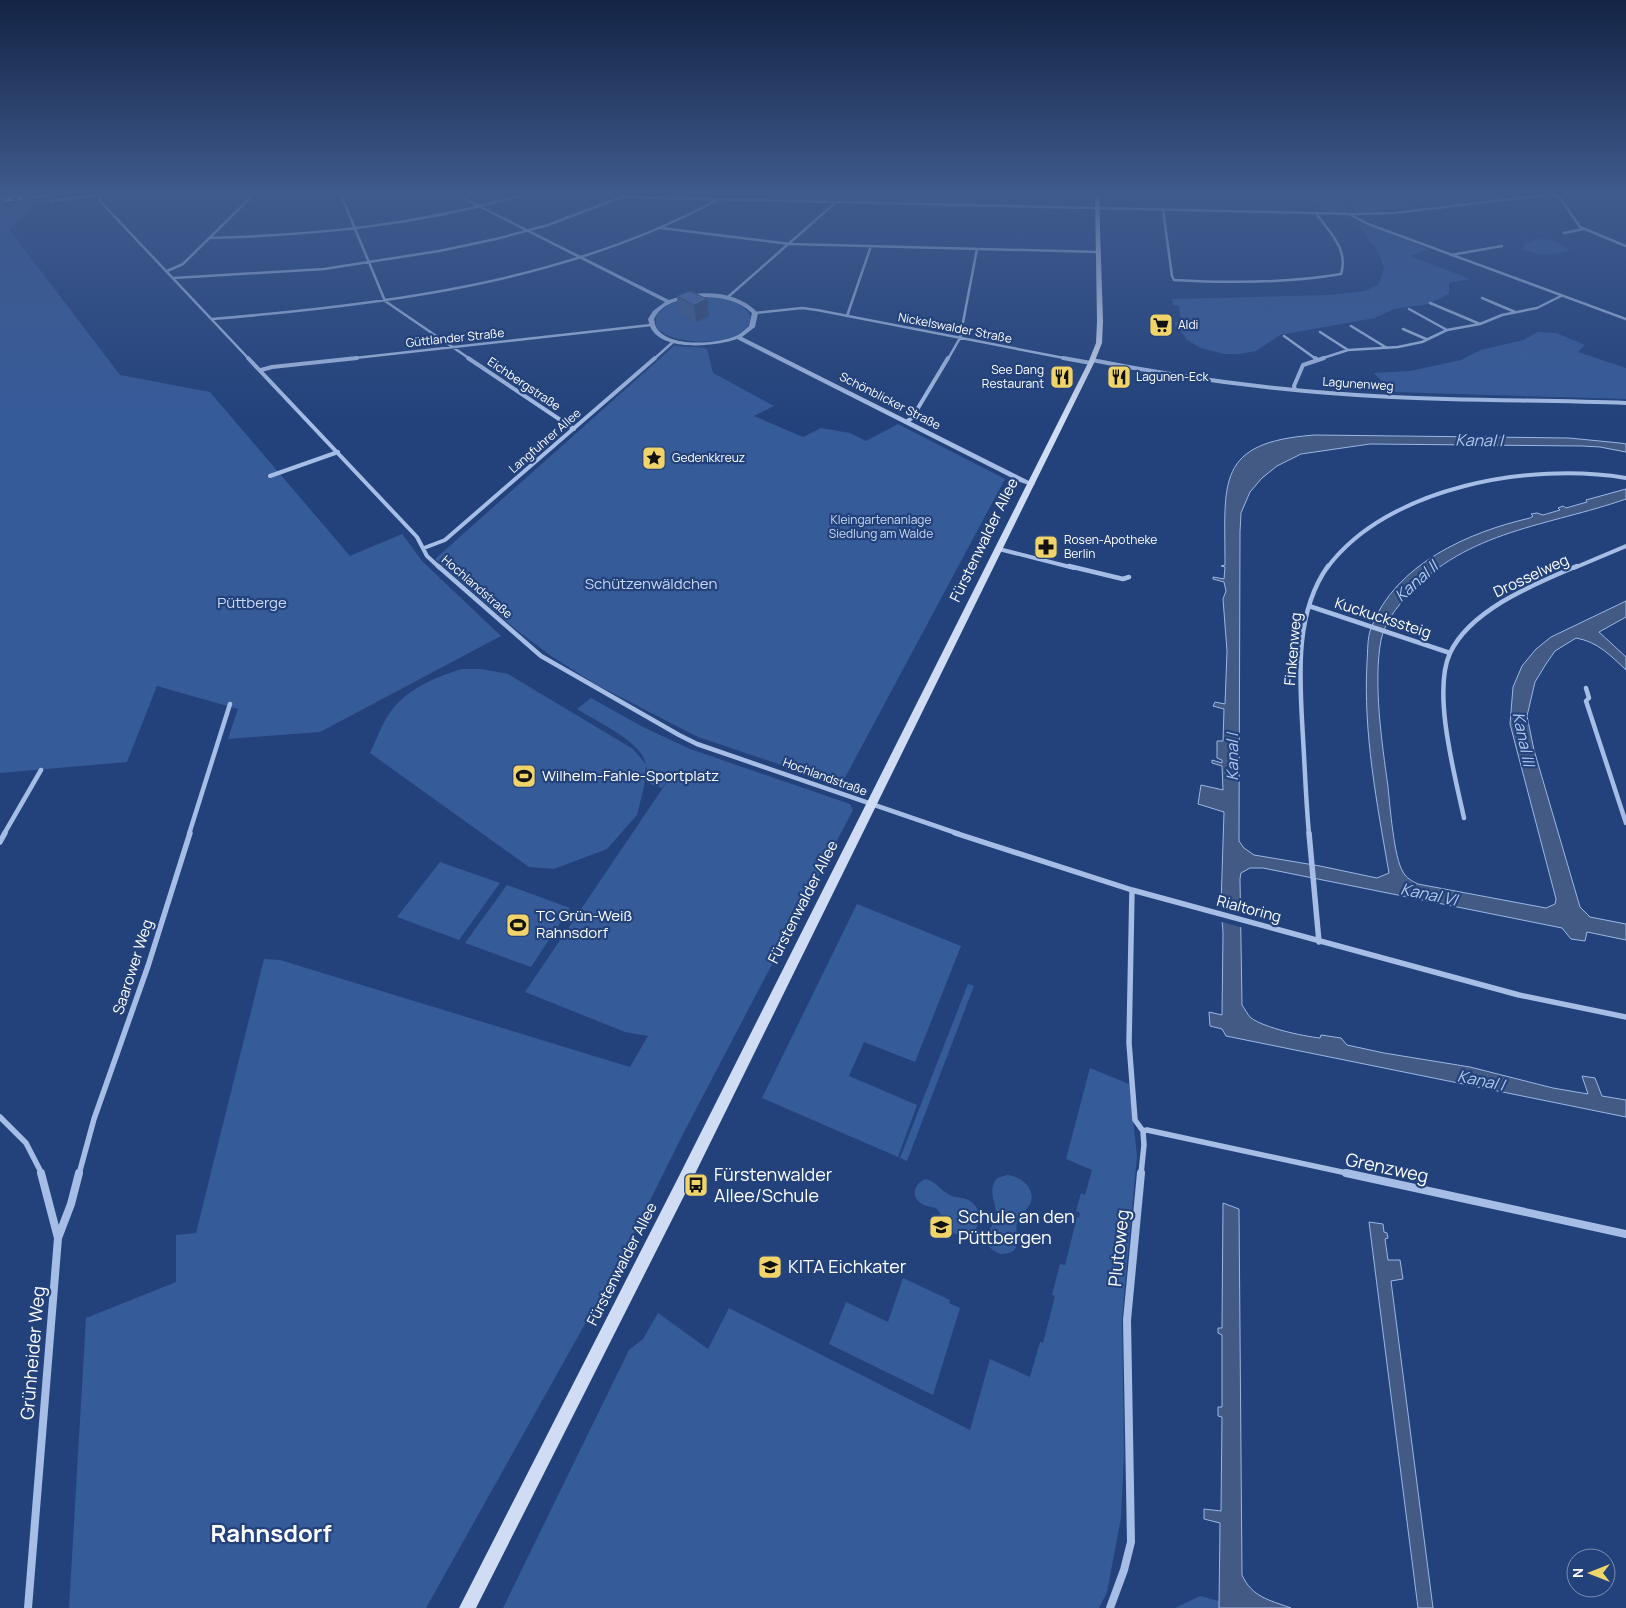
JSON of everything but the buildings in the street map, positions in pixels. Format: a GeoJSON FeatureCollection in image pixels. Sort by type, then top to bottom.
{"type":"FeatureCollection","features":[{"type":"Feature","properties":{"kind":"main road","name":"Fürstenwalder Allee"},"geometry":{"type":"LineString","coordinates":[[467,1608],[682,1185],[1092,362],[1099,340],[1099,270]]}},
{"type":"Feature","properties":{"kind":"street"},"geometry":{"type":"LineString","coordinates":[[174,278],[266,274],[303,270]]}},
{"type":"Feature","properties":{"kind":"street"},"geometry":{"type":"LineString","coordinates":[[372,270],[385,301]]}},
{"type":"Feature","properties":{"kind":"street"},"geometry":{"type":"LineString","coordinates":[[212,319],[309,311],[385,301],[484,282],[530,270]]}},
{"type":"Feature","properties":{"kind":"street"},"geometry":{"type":"LineString","coordinates":[[606,270],[669,302]]}},
{"type":"Feature","properties":{"kind":"street"},"geometry":{"type":"LineString","coordinates":[[728,297],[760,270]]}},
{"type":"Feature","properties":{"kind":"street"},"geometry":{"type":"LineString","coordinates":[[847,316],[863,270]]}},
{"type":"Feature","properties":{"kind":"street"},"geometry":{"type":"LineString","coordinates":[[906,422],[912,418],[960,338],[973,270]]}},
{"type":"Feature","properties":{"kind":"street"},"geometry":{"type":"LineString","coordinates":[[1171,270],[1174,280],[1195,281],[1313,279],[1341,274],[1342,270]]}},
{"type":"Feature","properties":{"kind":"street"},"geometry":{"type":"LineString","coordinates":[[1491,270],[1626,319]]}},
{"type":"Feature","properties":{"kind":"street","name":"Hochlandstraße"},"geometry":{"type":"LineString","coordinates":[[167,271],[418,537],[431,560],[541,656],[697,744],[871,804]]}},
{"type":"Feature","properties":{"kind":"street"},"geometry":{"type":"LineString","coordinates":[[702,295],[728,297],[744,304],[755,313],[752,327],[738,337],[702,344],[674,342],[658,334],[651,325],[652,314],[661,306],[679,298],[702,295]]}},
{"type":"Feature","properties":{"kind":"street"},"geometry":{"type":"LineString","coordinates":[[1295,390],[1294,386],[1303,365],[1348,350],[1398,348],[1434,338],[1447,330],[1480,324],[1515,312],[1538,308],[1560,296]]}},
{"type":"Feature","properties":{"kind":"street"},"geometry":{"type":"LineString","coordinates":[[1482,298],[1515,312]]}},
{"type":"Feature","properties":{"kind":"street","name":"Eichbergstraße"},"geometry":{"type":"LineString","coordinates":[[385,301],[574,429]]}},
{"type":"Feature","properties":{"kind":"street"},"geometry":{"type":"LineString","coordinates":[[1430,303],[1480,324]]}},
{"type":"Feature","properties":{"kind":"street","name":"Nickelswalder Straße"},"geometry":{"type":"LineString","coordinates":[[755,313],[804,308],[1092,362]]}},
{"type":"Feature","properties":{"kind":"street"},"geometry":{"type":"LineString","coordinates":[[1409,309],[1447,330]]}},
{"type":"Feature","properties":{"kind":"street","name":"Güttlander Straße"},"geometry":{"type":"LineString","coordinates":[[261,370],[272,367],[651,325]]}},
{"type":"Feature","properties":{"kind":"street"},"geometry":{"type":"LineString","coordinates":[[1351,326],[1387,348]]}},
{"type":"Feature","properties":{"kind":"street"},"geometry":{"type":"LineString","coordinates":[[1403,329],[1426,339]]}},
{"type":"Feature","properties":{"kind":"street"},"geometry":{"type":"LineString","coordinates":[[1320,332],[1348,350]]}},
{"type":"Feature","properties":{"kind":"street"},"geometry":{"type":"LineString","coordinates":[[1284,336],[1318,360]]}},
{"type":"Feature","properties":{"kind":"street","name":"Schönblicker Straße"},"geometry":{"type":"LineString","coordinates":[[738,337],[1022,481],[1032,484]]}},
{"type":"Feature","properties":{"kind":"street","name":"Langfuhrer Allee"},"geometry":{"type":"LineString","coordinates":[[424,548],[445,540],[674,342]]}},
{"type":"Feature","properties":{"kind":"street","name":"Lagunenweg"},"geometry":{"type":"LineString","coordinates":[[1092,362],[1198,380],[1295,390],[1401,397],[1626,403]]}},
{"type":"Feature","properties":{"kind":"street"},"geometry":{"type":"LineString","coordinates":[[270,476],[338,452]]}},
{"type":"Feature","properties":{"kind":"street","name":"Finkenweg"},"geometry":{"type":"LineString","coordinates":[[1319,942],[1305,790],[1302,654],[1309,606],[1325,570],[1345,545],[1379,519],[1410,504],[1474,485],[1508,478],[1576,472],[1598,473],[1626,478]]}},
{"type":"Feature","properties":{"kind":"street","name":"Drosselweg"},"geometry":{"type":"LineString","coordinates":[[1464,818],[1444,704],[1446,670],[1450,653],[1464,632],[1479,617],[1500,602],[1626,546]]}},
{"type":"Feature","properties":{"kind":"street"},"geometry":{"type":"LineString","coordinates":[[999,549],[1108,576],[1123,579],[1129,577]]}},
{"type":"Feature","properties":{"kind":"street","name":"Kuckuckssteig"},"geometry":{"type":"LineString","coordinates":[[1309,606],[1450,653]]}},
{"type":"Feature","properties":{"kind":"street"},"geometry":{"type":"LineString","coordinates":[[1586,688],[1589,698],[1586,701],[1626,823]]}},
{"type":"Feature","properties":{"kind":"street","name":"Saarower Weg"},"geometry":{"type":"LineString","coordinates":[[58,1238],[71,1204],[94,1119],[148,966],[230,704]]}},
{"type":"Feature","properties":{"kind":"street"},"geometry":{"type":"LineString","coordinates":[[0,842],[41,770]]}},
{"type":"Feature","properties":{"kind":"street","name":"Rialtoring"},"geometry":{"type":"LineString","coordinates":[[871,804],[1132,890],[1519,995],[1626,1017]]}},
{"type":"Feature","properties":{"kind":"street","name":"Plutoweg"},"geometry":{"type":"LineString","coordinates":[[1110,1608],[1124,1570],[1131,1542],[1127,1320],[1144,1145],[1143,1131],[1135,1120],[1129,1043],[1132,890]]}},
{"type":"Feature","properties":{"kind":"street","name":"Grünheider Weg"},"geometry":{"type":"LineString","coordinates":[[0,1117],[6,1120],[26,1143],[43,1177],[58,1238],[28,1608]]}},
{"type":"Feature","properties":{"kind":"street","name":"Grenzweg"},"geometry":{"type":"LineString","coordinates":[[1143,1131],[1147,1130],[1626,1234]]}},
{"type":"Feature","properties":{"kind":"green space","name":"Püttberge"},"geometry":{"type":"Polygon","coordinates":[[[0,270],[40,270],[120,375],[210,392],[350,556],[402,534],[423,562],[501,636],[320,732],[228,739],[238,709],[157,686],[127,762],[0,773],[0,270]]]}},
{"type":"Feature","properties":{"kind":"green space"},"geometry":{"type":"Polygon","coordinates":[[[1383,270],[1447,270],[1470,279],[1449,283],[1449,294],[1428,304],[1394,309],[1375,318],[1280,335],[1256,351],[1239,354],[1224,354],[1201,348],[1187,340],[1180,330],[1176,329],[1175,322],[1181,322],[1179,306],[1173,305],[1172,299],[1330,295],[1365,291],[1379,284],[1383,270]]]}},
{"type":"Feature","properties":{"kind":"green space"},"geometry":{"type":"Polygon","coordinates":[[[707,297],[731,301],[742,306],[750,315],[748,326],[739,334],[726,339],[711,341],[678,339],[665,334],[656,327],[656,317],[660,311],[672,303],[686,299],[707,297]]]}},
{"type":"Feature","properties":{"kind":"green space"},"geometry":{"type":"Polygon","coordinates":[[[1538,332],[1556,333],[1585,345],[1578,352],[1626,368],[1626,399],[1392,392],[1374,373],[1410,371],[1461,360],[1481,350],[1523,340],[1538,332]]]}},
{"type":"Feature","properties":{"kind":"green space","name":"Kleingartenanlage Siedlung am Walde"},"geometry":{"type":"Polygon","coordinates":[[[674,346],[707,349],[713,373],[774,406],[754,416],[803,437],[821,428],[850,433],[866,441],[898,424],[1005,479],[841,785],[698,737],[597,685],[551,656],[514,628],[435,559],[674,346]]]}},
{"type":"Feature","properties":{"kind":"green space"},"geometry":{"type":"Polygon","coordinates":[[[462,669],[481,669],[508,674],[633,749],[646,764],[643,756],[627,740],[577,709],[591,698],[643,727],[690,749],[850,804],[853,810],[683,1134],[618,1265],[426,1608],[69,1608],[86,1318],[176,1282],[176,1235],[196,1233],[264,959],[280,960],[630,1067],[648,1036],[625,1032],[525,992],[675,770],[662,788],[650,784],[646,765],[644,787],[637,815],[607,849],[554,869],[529,867],[370,753],[385,721],[398,703],[423,684],[462,669]]]}},
{"type":"Feature","properties":{"kind":"green space","name":"TC Grün-Weiß Rahnsdorf"},"geometry":{"type":"Polygon","coordinates":[[[440,862],[500,883],[459,940],[397,917],[440,862]]]}},
{"type":"Feature","properties":{"kind":"green space","name":"TC Grün-Weiß Rahnsdorf"},"geometry":{"type":"Polygon","coordinates":[[[507,885],[570,908],[531,967],[465,943],[507,885]]]}},
{"type":"Feature","properties":{"kind":"green space"},"geometry":{"type":"Polygon","coordinates":[[[857,904],[961,946],[915,1062],[864,1042],[849,1076],[917,1105],[898,1157],[762,1098],[857,904]]]}},
{"type":"Feature","properties":{"kind":"green space"},"geometry":{"type":"Polygon","coordinates":[[[968,984],[974,986],[907,1161],[900,1158],[968,984]]]}},
{"type":"Feature","properties":{"kind":"green space"},"geometry":{"type":"Polygon","coordinates":[[[1090,1068],[1129,1084],[1137,1156],[1122,1318],[1124,1454],[1121,1518],[1107,1592],[1099,1608],[503,1608],[629,1350],[643,1339],[658,1313],[708,1349],[729,1308],[970,1430],[990,1359],[1030,1377],[1040,1342],[1043,1343],[1055,1296],[1052,1295],[1060,1264],[1065,1265],[1077,1217],[1079,1217],[1080,1213],[1076,1211],[1081,1193],[1085,1195],[1092,1170],[1066,1159],[1090,1068]]]}},
{"type":"Feature","properties":{"kind":"green space"},"geometry":{"type":"Polygon","coordinates":[[[1007,1175],[1017,1178],[1026,1184],[1032,1198],[1029,1206],[1018,1219],[1016,1247],[1013,1251],[1000,1254],[992,1249],[987,1239],[996,1215],[992,1192],[994,1183],[997,1178],[1007,1175]]]}},
{"type":"Feature","properties":{"kind":"green space"},"geometry":{"type":"Polygon","coordinates":[[[926,1179],[948,1194],[966,1199],[975,1205],[979,1213],[979,1222],[975,1230],[965,1235],[954,1233],[950,1230],[937,1209],[918,1201],[915,1194],[916,1187],[926,1179]]]}},
{"type":"Feature","properties":{"kind":"green space"},"geometry":{"type":"Polygon","coordinates":[[[903,1278],[950,1300],[949,1303],[960,1308],[933,1395],[829,1344],[846,1302],[888,1322],[903,1278]]]}},
{"type":"Feature","properties":{"kind":"green space"},"geometry":{"type":"Polygon","coordinates":[[[1200,1596],[1219,1601],[1219,1608],[1175,1608],[1200,1596]]]}},
{"type":"Feature","properties":{"kind":"water"},"geometry":{"type":"Polygon","coordinates":[[[1315,435],[1569,438],[1626,444],[1626,452],[1582,446],[1370,444],[1301,454],[1277,466],[1262,478],[1250,492],[1241,513],[1239,841],[1244,848],[1254,855],[1377,878],[1389,873],[1372,768],[1366,688],[1369,636],[1382,605],[1397,586],[1416,569],[1437,554],[1459,542],[1483,532],[1530,518],[1533,516],[1531,514],[1543,515],[1560,510],[1558,508],[1563,506],[1566,508],[1587,502],[1586,500],[1626,489],[1626,499],[1539,524],[1483,543],[1456,556],[1431,573],[1408,595],[1388,621],[1381,640],[1378,694],[1393,831],[1397,855],[1404,874],[1418,884],[1546,908],[1555,904],[1556,899],[1510,724],[1513,687],[1522,666],[1536,649],[1551,637],[1626,601],[1626,617],[1599,632],[1626,657],[1626,670],[1597,646],[1576,638],[1555,651],[1546,664],[1535,682],[1527,716],[1534,750],[1580,907],[1590,917],[1626,924],[1626,940],[1587,932],[1585,941],[1571,939],[1562,928],[1263,868],[1250,868],[1241,873],[1240,879],[1242,1005],[1248,1015],[1257,1022],[1284,1031],[1320,1038],[1321,1035],[1341,1038],[1347,1045],[1470,1067],[1553,1088],[1588,1094],[1582,1076],[1595,1078],[1602,1096],[1626,1100],[1626,1117],[1226,1036],[1222,1029],[1210,1026],[1209,1012],[1222,1015],[1223,933],[1221,905],[1224,812],[1198,804],[1201,785],[1223,790],[1222,766],[1212,763],[1212,760],[1222,763],[1222,760],[1217,758],[1217,741],[1223,741],[1224,709],[1213,706],[1215,702],[1225,704],[1227,651],[1223,599],[1226,591],[1224,582],[1213,579],[1213,577],[1224,579],[1225,567],[1221,566],[1225,565],[1227,489],[1232,472],[1243,457],[1259,447],[1282,439],[1315,435]]]}},
{"type":"Feature","properties":{"kind":"water"},"geometry":{"type":"Polygon","coordinates":[[[1223,1203],[1239,1209],[1242,1575],[1256,1593],[1268,1600],[1291,1608],[1219,1608],[1220,1523],[1204,1519],[1204,1509],[1221,1511],[1222,1417],[1218,1416],[1218,1407],[1222,1407],[1222,1335],[1218,1333],[1218,1328],[1222,1328],[1223,1203]]]}},
{"type":"Feature","properties":{"kind":"water"},"geometry":{"type":"Polygon","coordinates":[[[1369,1222],[1383,1224],[1384,1232],[1387,1233],[1388,1238],[1385,1239],[1388,1260],[1400,1260],[1403,1279],[1391,1281],[1433,1608],[1418,1608],[1369,1222]]]}},
{"type":"Feature","properties":{"kind":"pier"},"geometry":{"type":"Polygon","coordinates":[[[1218,906],[1244,913],[1244,928],[1218,921],[1218,906]]]}},
{"type":"Feature","properties":{"kind":"place","name":"Aldi"},"geometry":{"type":"Point","coordinates":[1161,325]}},
{"type":"Feature","properties":{"kind":"place","name":"See Dang Restaurant"},"geometry":{"type":"Point","coordinates":[1062,377]}},
{"type":"Feature","properties":{"kind":"place","name":"Lagunen-Eck"},"geometry":{"type":"Point","coordinates":[1119,377]}},
{"type":"Feature","properties":{"kind":"place","name":"Gedenkkreuz"},"geometry":{"type":"Point","coordinates":[654,458]}},
{"type":"Feature","properties":{"kind":"place","name":"Rosen-Apotheke Berlin"},"geometry":{"type":"Point","coordinates":[1046,547]}},
{"type":"Feature","properties":{"kind":"place","name":"Wilhelm-Fahle-Sportplatz"},"geometry":{"type":"Point","coordinates":[524,776]}},
{"type":"Feature","properties":{"kind":"place","name":"TC Grün-Weiß Rahnsdorf"},"geometry":{"type":"Point","coordinates":[518,925]}},
{"type":"Feature","properties":{"kind":"place","name":"Fürstenwalder Allee/Schule"},"geometry":{"type":"Point","coordinates":[696,1185]}},
{"type":"Feature","properties":{"kind":"place","name":"Schule an den Püttbergen"},"geometry":{"type":"Point","coordinates":[941,1227]}},
{"type":"Feature","properties":{"kind":"place","name":"KITA Eichkater"},"geometry":{"type":"Point","coordinates":[770,1267]}},
{"type":"Feature","properties":{"kind":"district","name":"Rahnsdorf"},"geometry":{"type":"Point","coordinates":[271,1534]}},
{"type":"Feature","properties":{"kind":"water label","name":"Kanal I"},"geometry":{"type":"Point","coordinates":[1479,440]}},
{"type":"Feature","properties":{"kind":"water label","name":"Kanal II"},"geometry":{"type":"Point","coordinates":[1416,581]}},
{"type":"Feature","properties":{"kind":"water label","name":"Kanal III"},"geometry":{"type":"Point","coordinates":[1524,739]}},
{"type":"Feature","properties":{"kind":"water label","name":"Kanal I"},"geometry":{"type":"Point","coordinates":[1232,757]}},
{"type":"Feature","properties":{"kind":"water label","name":"Kanal VI"},"geometry":{"type":"Point","coordinates":[1429,894]}},
{"type":"Feature","properties":{"kind":"water label","name":"Kanal I"},"geometry":{"type":"Point","coordinates":[1481,1080]}},
{"type":"Feature","properties":{"kind":"park label","name":"Schützenwäldchen"},"geometry":{"type":"Point","coordinates":[651,584]}}]}
